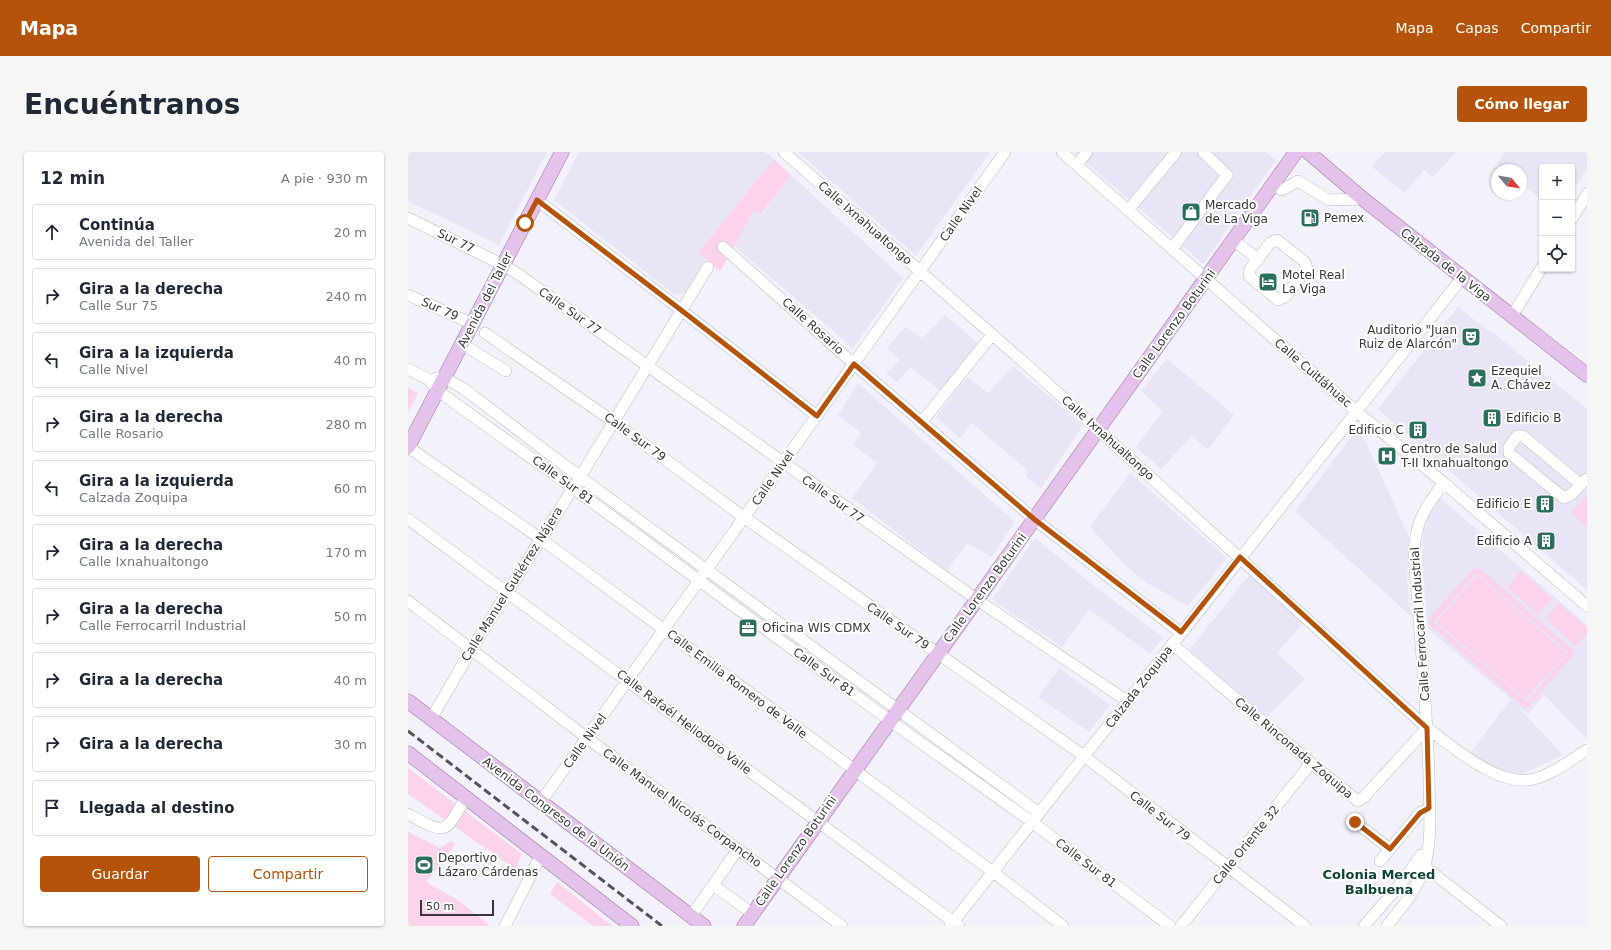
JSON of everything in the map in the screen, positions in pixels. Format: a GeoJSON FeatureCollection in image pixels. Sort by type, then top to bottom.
{"type":"FeatureCollection","features":[{"type":"Feature","properties":{"kind":"main road","name":"Avenida del Taller"},"geometry":{"type":"LineString","coordinates":[[408,447],[562,152]]}},
{"type":"Feature","properties":{"kind":"main road","name":"Calle Lorenzo Boturini"},"geometry":{"type":"LineString","coordinates":[[744,926],[853,770],[1296,152]]}},
{"type":"Feature","properties":{"kind":"main road","name":"Calzada de la Viga"},"geometry":{"type":"LineString","coordinates":[[1308,152],[1363,199],[1587,375]]}},
{"type":"Feature","properties":{"kind":"main road","name":"Avenida Congreso de la Unión"},"geometry":{"type":"LineString","coordinates":[[408,701],[540,803],[704,926]]}},
{"type":"Feature","properties":{"kind":"main road"},"geometry":{"type":"LineString","coordinates":[[408,753],[632,926]]}},
{"type":"Feature","properties":{"kind":"street","name":"Calle Ixnahualtongo"},"geometry":{"type":"LineString","coordinates":[[784,152],[1098,429],[1427,728],[1492,773],[1518,780],[1533,780],[1546,775],[1587,750]]}},
{"type":"Feature","properties":{"kind":"street","name":"Calle Nivel"},"geometry":{"type":"LineString","coordinates":[[540,803],[1005,152]]}},
{"type":"Feature","properties":{"kind":"street","name":"Calle Cuitláhuac"},"geometry":{"type":"LineString","coordinates":[[1062,152],[1356,411],[1444,483],[1587,606]]}},
{"type":"Feature","properties":{"kind":"street"},"geometry":{"type":"LineString","coordinates":[[1077,165],[1087,152]]}},
{"type":"Feature","properties":{"kind":"street"},"geometry":{"type":"LineString","coordinates":[[1128,210],[1176,152]]}},
{"type":"Feature","properties":{"kind":"street"},"geometry":{"type":"LineString","coordinates":[[1172,249],[1227,175],[1202,152]]}},
{"type":"Feature","properties":{"kind":"street"},"geometry":{"type":"LineString","coordinates":[[1273,185],[1282,190],[1298,181],[1329,200],[1363,199]]}},
{"type":"Feature","properties":{"kind":"street"},"geometry":{"type":"LineString","coordinates":[[1575,214],[1587,194]]}},
{"type":"Feature","properties":{"kind":"street"},"geometry":{"type":"LineString","coordinates":[[537,200],[817,416]]}},
{"type":"Feature","properties":{"kind":"street","name":"Sur 77"},"geometry":{"type":"LineString","coordinates":[[408,218],[504,265]]}},
{"type":"Feature","properties":{"kind":"street"},"geometry":{"type":"LineString","coordinates":[[1234,240],[1258,259]]}},
{"type":"Feature","properties":{"kind":"street"},"geometry":{"type":"LineString","coordinates":[[1278,240],[1305,262],[1307,269],[1285,297],[1278,300],[1249,276],[1250,269],[1258,259],[1270,243],[1278,240]]}},
{"type":"Feature","properties":{"kind":"street","name":"Calle Rosario"},"geometry":{"type":"LineString","coordinates":[[723,246],[854,364],[1034,519],[1181,632]]}},
{"type":"Feature","properties":{"kind":"street","name":"Calle Sur 77"},"geometry":{"type":"LineString","coordinates":[[504,265],[648,365],[783,464],[976,599],[1127,701]]}},
{"type":"Feature","properties":{"kind":"street","name":"Calle Manuel Gutiérrez Nájera"},"geometry":{"type":"LineString","coordinates":[[431,718],[507,591],[580,477],[708,267]]}},
{"type":"Feature","properties":{"kind":"street"},"geometry":{"type":"LineString","coordinates":[[1512,316],[1539,272]]}},
{"type":"Feature","properties":{"kind":"street","name":"Calzada Zoquipa"},"geometry":{"type":"LineString","coordinates":[[954,924],[1181,632],[1462,278]]}},
{"type":"Feature","properties":{"kind":"street","name":"Sur 79"},"geometry":{"type":"LineString","coordinates":[[408,295],[473,324]]}},
{"type":"Feature","properties":{"kind":"street","name":"Calle Sur 79"},"geometry":{"type":"LineString","coordinates":[[486,333],[614,422],[744,518],[1084,756],[1305,926]]}},
{"type":"Feature","properties":{"kind":"street"},"geometry":{"type":"LineString","coordinates":[[922,423],[992,335]]}},
{"type":"Feature","properties":{"kind":"street"},"geometry":{"type":"LineString","coordinates":[[462,344],[506,371]]}},
{"type":"Feature","properties":{"kind":"street"},"geometry":{"type":"LineString","coordinates":[[408,369],[428,379],[445,378]]}},
{"type":"Feature","properties":{"kind":"street","name":"Calle Sur 81"},"geometry":{"type":"LineString","coordinates":[[445,378],[464,389],[580,477],[707,570],[1032,822],[1170,926]]}},
{"type":"Feature","properties":{"kind":"street","name":"Calle Sur 81"},"geometry":{"type":"LineString","coordinates":[[428,379],[438,392],[700,581],[893,715],[1039,813]]}},
{"type":"Feature","properties":{"kind":"street"},"geometry":{"type":"LineString","coordinates":[[1517,436],[1523,436],[1583,482],[1574,493],[1564,498],[1509,452],[1508,447],[1517,436]]}},
{"type":"Feature","properties":{"kind":"street","name":"Calle Emilia Romero de Valle"},"geometry":{"type":"LineString","coordinates":[[408,447],[541,539],[993,872],[1063,926]]}},
{"type":"Feature","properties":{"kind":"street","name":"Calle Ferrocarril Industrial"},"geometry":{"type":"LineString","coordinates":[[1421,864],[1428,845],[1429,808],[1427,728],[1414,554],[1415,534],[1428,502],[1444,483]]}},
{"type":"Feature","properties":{"kind":"street","name":"Calle Rafaél Heliodoro Valle"},"geometry":{"type":"LineString","coordinates":[[408,519],[628,680],[954,924]]}},
{"type":"Feature","properties":{"kind":"street","name":"Calle Manuel Nicolás Corpancho"},"geometry":{"type":"LineString","coordinates":[[408,602],[587,738],[842,926]]}},
{"type":"Feature","properties":{"kind":"street","name":"Calle Rinconada Zoquipa"},"geometry":{"type":"LineString","coordinates":[[1172,644],[1311,763],[1358,801],[1364,797],[1427,728]]}},
{"type":"Feature","properties":{"kind":"street","name":"Calle Oriente 32"},"geometry":{"type":"LineString","coordinates":[[1181,926],[1311,763]]}},
{"type":"Feature","properties":{"kind":"street"},"geometry":{"type":"LineString","coordinates":[[408,814],[438,829],[446,828],[451,823],[466,798]]}},
{"type":"Feature","properties":{"kind":"street"},"geometry":{"type":"LineString","coordinates":[[1380,861],[1420,813],[1429,808]]}},
{"type":"Feature","properties":{"kind":"street"},"geometry":{"type":"LineString","coordinates":[[1355,822],[1390,849]]}},
{"type":"Feature","properties":{"kind":"street"},"geometry":{"type":"LineString","coordinates":[[691,916],[738,849]]}},
{"type":"Feature","properties":{"kind":"street"},"geometry":{"type":"LineString","coordinates":[[505,926],[541,855]]}},
{"type":"Feature","properties":{"kind":"street"},"geometry":{"type":"LineString","coordinates":[[1364,926],[1402,882],[1421,864]]}},
{"type":"Feature","properties":{"kind":"street"},"geometry":{"type":"LineString","coordinates":[[1387,926],[1412,892],[1421,864]]}},
{"type":"Feature","properties":{"kind":"street"},"geometry":{"type":"LineString","coordinates":[[1421,864],[1501,926]]}},
{"type":"Feature","properties":{"kind":"street"},"geometry":{"type":"LineString","coordinates":[[713,885],[753,914]]}},
{"type":"Feature","properties":{"kind":"shaded area"},"geometry":{"type":"Polygon","coordinates":[[[408,152],[547,152],[499,245],[408,201],[408,152]]]}},
{"type":"Feature","properties":{"kind":"shaded area"},"geometry":{"type":"Polygon","coordinates":[[[579,152],[765,152],[774,159],[698,253],[706,258],[685,293],[675,295],[554,200],[579,152]]]}},
{"type":"Feature","properties":{"kind":"shaded area"},"geometry":{"type":"Polygon","coordinates":[[[798,152],[990,152],[916,256],[798,152]]]}},
{"type":"Feature","properties":{"kind":"shaded area","name":"Mercado de La Viga"},"geometry":{"type":"Polygon","coordinates":[[[1074,152],[1266,152],[1276,160],[1203,264],[1074,152]]]}},
{"type":"Feature","properties":{"kind":"shaded area"},"geometry":{"type":"Polygon","coordinates":[[[1385,152],[1456,152],[1434,177],[1431,175],[1430,176],[1424,170],[1405,193],[1372,167],[1385,152]]]}},
{"type":"Feature","properties":{"kind":"shaded area"},"geometry":{"type":"Polygon","coordinates":[[[1506,152],[1587,152],[1587,168],[1575,187],[1575,164],[1539,164],[1539,198],[1527,188],[1527,164],[1497,163],[1506,152]]]}},
{"type":"Feature","properties":{"kind":"shaded area"},"geometry":{"type":"Polygon","coordinates":[[[774,159],[791,175],[761,214],[754,210],[720,272],[698,253],[774,159]]]}},
{"type":"Feature","properties":{"kind":"shaded area"},"geometry":{"type":"Polygon","coordinates":[[[791,175],[903,278],[853,348],[734,246],[754,210],[762,214],[791,175]]]}},
{"type":"Feature","properties":{"kind":"shaded area"},"geometry":{"type":"Polygon","coordinates":[[[1458,307],[1490,332],[1491,331],[1587,409],[1587,590],[1378,409],[1458,307]]]}},
{"type":"Feature","properties":{"kind":"shaded area"},"geometry":{"type":"Polygon","coordinates":[[[945,315],[980,345],[941,391],[910,367],[897,382],[886,374],[899,360],[887,348],[905,327],[923,338],[945,315]]]}},
{"type":"Feature","properties":{"kind":"shaded area"},"geometry":{"type":"Polygon","coordinates":[[[1167,359],[1234,415],[1208,450],[1192,436],[1161,469],[1136,447],[1163,411],[1141,391],[1167,359]]]}},
{"type":"Feature","properties":{"kind":"shaded area"},"geometry":{"type":"Polygon","coordinates":[[[1013,366],[1083,425],[1041,488],[1026,477],[1027,470],[972,423],[960,438],[936,417],[967,377],[988,393],[1013,366]]]}},
{"type":"Feature","properties":{"kind":"shaded area"},"geometry":{"type":"Polygon","coordinates":[[[858,383],[1015,522],[991,557],[967,543],[947,571],[852,498],[877,463],[853,445],[861,433],[838,415],[858,383]]]}},
{"type":"Feature","properties":{"kind":"shaded area"},"geometry":{"type":"Polygon","coordinates":[[[408,388],[418,393],[408,412],[408,388]]]}},
{"type":"Feature","properties":{"kind":"shaded area"},"geometry":{"type":"Polygon","coordinates":[[[1359,427],[1409,537],[1407,582],[1411,616],[1295,511],[1359,427]]]}},
{"type":"Feature","properties":{"kind":"shaded area"},"geometry":{"type":"Polygon","coordinates":[[[1130,473],[1227,558],[1188,606],[1147,583],[1127,567],[1090,527],[1130,473]]]}},
{"type":"Feature","properties":{"kind":"shaded area"},"geometry":{"type":"Polygon","coordinates":[[[1586,496],[1587,498],[1587,527],[1571,513],[1586,496]]]}},
{"type":"Feature","properties":{"kind":"shaded area"},"geometry":{"type":"Polygon","coordinates":[[[1439,497],[1587,625],[1587,739],[1544,695],[1528,714],[1515,703],[1563,755],[1523,774],[1493,769],[1470,753],[1511,699],[1428,629],[1422,559],[1423,535],[1429,515],[1439,497]]]}},
{"type":"Feature","properties":{"kind":"shaded area"},"geometry":{"type":"Polygon","coordinates":[[[1035,538],[1103,593],[1163,637],[1150,654],[1089,609],[1062,647],[992,600],[1035,538]]]}},
{"type":"Feature","properties":{"kind":"shaded area"},"geometry":{"type":"Polygon","coordinates":[[[1474,568],[1482,570],[1573,650],[1574,653],[1528,707],[1521,705],[1429,624],[1430,617],[1474,568]],[[1476,573],[1434,622],[1527,702],[1568,652],[1476,573]]]}},
{"type":"Feature","properties":{"kind":"shaded area"},"geometry":{"type":"Polygon","coordinates":[[[1521,571],[1552,598],[1538,614],[1507,587],[1521,571]]]}},
{"type":"Feature","properties":{"kind":"shaded area"},"geometry":{"type":"Polygon","coordinates":[[[1250,574],[1303,623],[1277,653],[1305,679],[1266,718],[1189,650],[1250,574]]]}},
{"type":"Feature","properties":{"kind":"shaded area"},"geometry":{"type":"Polygon","coordinates":[[[1477,575],[1566,653],[1525,699],[1437,622],[1477,575]]]}},
{"type":"Feature","properties":{"kind":"shaded area"},"geometry":{"type":"Polygon","coordinates":[[[1559,603],[1587,628],[1587,633],[1576,646],[1545,619],[1559,603]]]}},
{"type":"Feature","properties":{"kind":"shaded area"},"geometry":{"type":"Polygon","coordinates":[[[1059,668],[1110,705],[1089,732],[1038,697],[1059,668]]]}},
{"type":"Feature","properties":{"kind":"shaded area"},"geometry":{"type":"Polygon","coordinates":[[[408,768],[522,854],[515,869],[408,794],[408,768]]]}},
{"type":"Feature","properties":{"kind":"shaded area","name":"Deportivo Lázaro Cárdenas"},"geometry":{"type":"Polygon","coordinates":[[[408,832],[440,848],[451,841],[455,845],[426,882],[461,902],[490,926],[408,926],[408,832]]]}},
{"type":"Feature","properties":{"kind":"shaded area"},"geometry":{"type":"Polygon","coordinates":[[[557,882],[612,926],[593,926],[550,894],[557,882]]]}},
{"type":"Feature","properties":{"kind":"railway"},"geometry":{"type":"LineString","coordinates":[[408,731],[662,926]]}},
{"type":"Feature","properties":{"kind":"place","name":"Mercado de La Viga"},"geometry":{"type":"Point","coordinates":[1191,212]}},
{"type":"Feature","properties":{"kind":"place","name":"Pemex"},"geometry":{"type":"Point","coordinates":[1310,218]}},
{"type":"Feature","properties":{"kind":"place","name":"Motel Real La Viga"},"geometry":{"type":"Point","coordinates":[1268,282]}},
{"type":"Feature","properties":{"kind":"place","name":"Auditorio \"Juan Ruiz de Alarcón\""},"geometry":{"type":"Point","coordinates":[1471,337]}},
{"type":"Feature","properties":{"kind":"place","name":"Ezequiel A. Chávez"},"geometry":{"type":"Point","coordinates":[1477,378]}},
{"type":"Feature","properties":{"kind":"place","name":"Edificio B"},"geometry":{"type":"Point","coordinates":[1492,418]}},
{"type":"Feature","properties":{"kind":"place","name":"Edificio C"},"geometry":{"type":"Point","coordinates":[1418,430]}},
{"type":"Feature","properties":{"kind":"place","name":"Centro de Salud T-II Ixnahualtongo"},"geometry":{"type":"Point","coordinates":[1387,456]}},
{"type":"Feature","properties":{"kind":"place","name":"Edificio E"},"geometry":{"type":"Point","coordinates":[1545,504]}},
{"type":"Feature","properties":{"kind":"place","name":"Edificio A"},"geometry":{"type":"Point","coordinates":[1546,541]}},
{"type":"Feature","properties":{"kind":"place","name":"Oficina WIS CDMX"},"geometry":{"type":"Point","coordinates":[748,628]}},
{"type":"Feature","properties":{"kind":"place","name":"Deportivo Lázaro Cárdenas"},"geometry":{"type":"Point","coordinates":[424,865]}},
{"type":"Feature","properties":{"kind":"district","name":"Colonia Merced Balbuena"},"geometry":{"type":"Point","coordinates":[1379,882]}},
{"type":"Feature","properties":{"kind":"route"},"geometry":{"type":"LineString","coordinates":[[525,223],[537,200],[817,416],[854,364],[1034,519],[1181,632],[1240,557],[1427,728],[1429,808],[1420,813],[1390,849],[1355,822]]}}]}
